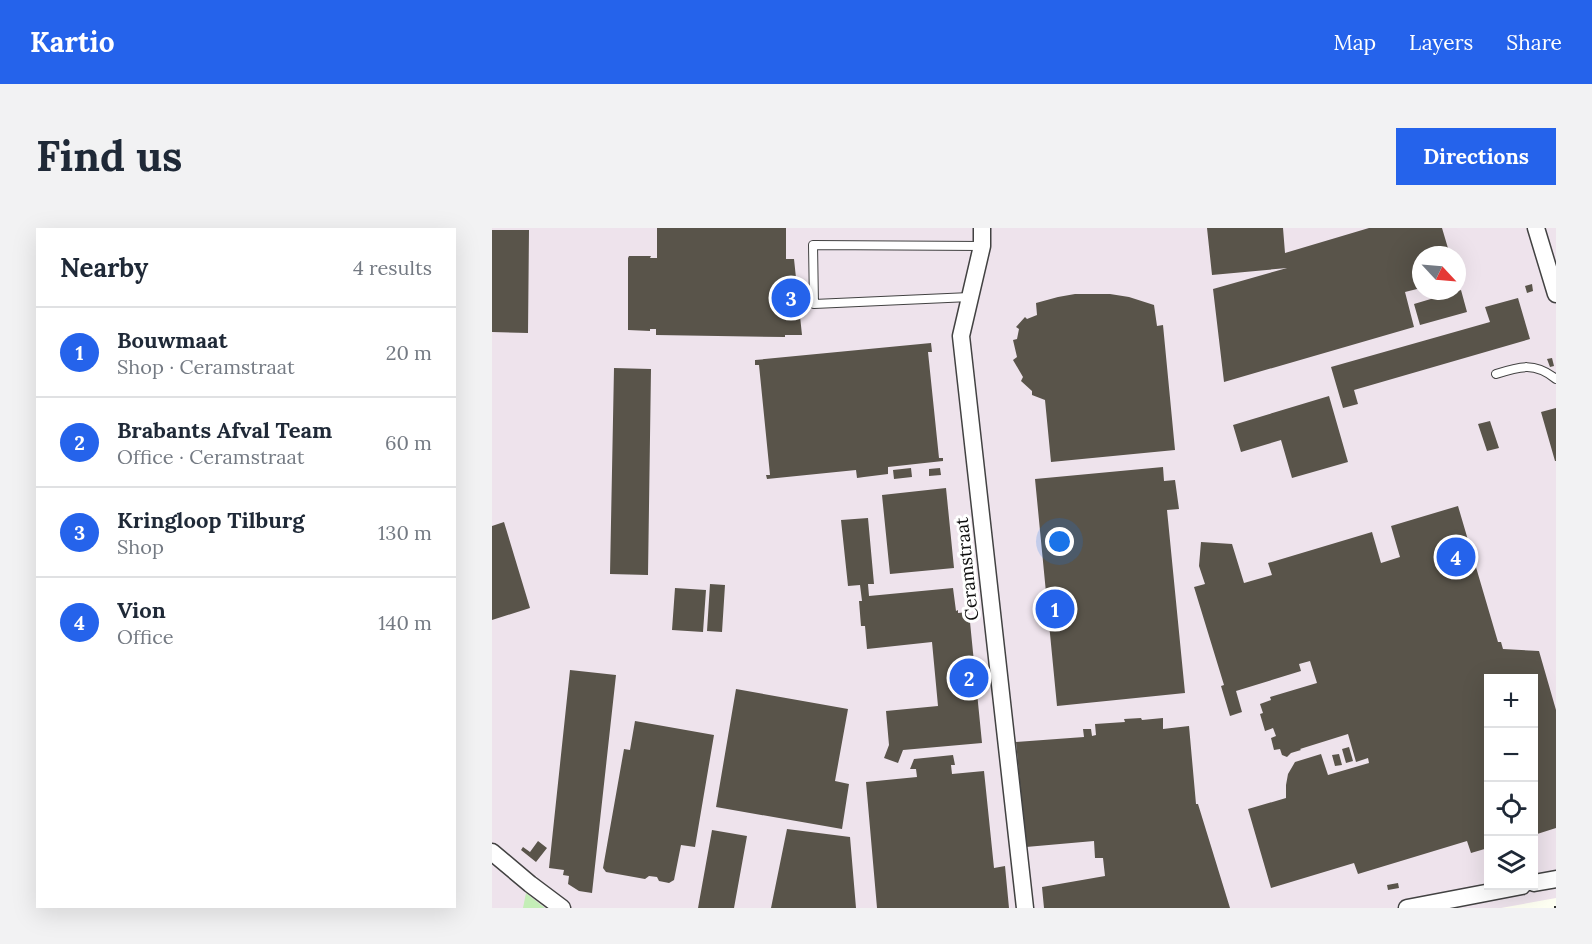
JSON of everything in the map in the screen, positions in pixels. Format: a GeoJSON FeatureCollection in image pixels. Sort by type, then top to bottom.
{"type":"FeatureCollection","features":[{"type":"Feature","properties":{"kind":"street","name":"Ceramstraat"},"geometry":{"type":"LineString","coordinates":[[982,228],[982,246],[961,336],[1025,908]]}},
{"type":"Feature","properties":{"kind":"street"},"geometry":{"type":"LineString","coordinates":[[1536,228],[1556,294]]}},
{"type":"Feature","properties":{"kind":"street"},"geometry":{"type":"LineString","coordinates":[[492,852],[562,908]]}},
{"type":"Feature","properties":{"kind":"street"},"geometry":{"type":"LineString","coordinates":[[1538,882],[1556,879]]}},
{"type":"Feature","properties":{"kind":"street"},"geometry":{"type":"LineString","coordinates":[[1407,908],[1497,890]]}},
{"type":"Feature","properties":{"kind":"lane"},"geometry":{"type":"LineString","coordinates":[[970,297],[814,304],[813,245],[982,246]]}},
{"type":"Feature","properties":{"kind":"lane"},"geometry":{"type":"LineString","coordinates":[[1496,374],[1518,366],[1529,366],[1550,374],[1556,379]]}},
{"type":"Feature","properties":{"kind":"shaded area"},"geometry":{"type":"Polygon","coordinates":[[[492,228],[1556,228],[1556,898],[1501,908],[492,908],[492,228]]]}},
{"type":"Feature","properties":{"kind":"green space"},"geometry":{"type":"Polygon","coordinates":[[[526,893],[545,908],[523,908],[526,893]]]}},
{"type":"Feature","properties":{"kind":"building"},"geometry":{"type":"Polygon","coordinates":[[[657,228],[786,228],[786,259],[794,259],[802,335],[785,335],[785,337],[656,335],[656,329],[628,330],[628,258],[629,256],[651,256],[650,258],[657,258],[657,228]]]}},
{"type":"Feature","properties":{"kind":"building"},"geometry":{"type":"Polygon","coordinates":[[[1207,228],[1283,228],[1285,253],[1369,228],[1442,228],[1447,246],[1412,246],[1412,290],[1405,292],[1414,327],[1224,382],[1213,289],[1287,268],[1212,275],[1207,228]]]}},
{"type":"Feature","properties":{"kind":"building"},"geometry":{"type":"Polygon","coordinates":[[[492,230],[529,230],[528,333],[492,332],[492,230]]]}},
{"type":"Feature","properties":{"kind":"building"},"geometry":{"type":"Polygon","coordinates":[[[1532,284],[1533,291],[1527,293],[1525,286],[1532,284]]]}},
{"type":"Feature","properties":{"kind":"building"},"geometry":{"type":"Polygon","coordinates":[[[1075,294],[1110,294],[1154,305],[1157,326],[1163,325],[1175,450],[1051,462],[1045,400],[1032,395],[1032,391],[1021,381],[1023,377],[1013,360],[1017,357],[1013,340],[1017,339],[1019,329],[1016,327],[1025,317],[1027,319],[1037,315],[1036,303],[1075,294]]]}},
{"type":"Feature","properties":{"kind":"building"},"geometry":{"type":"Polygon","coordinates":[[[1518,298],[1530,339],[1354,390],[1358,404],[1343,408],[1331,367],[1490,322],[1485,307],[1518,298]]]}},
{"type":"Feature","properties":{"kind":"building"},"geometry":{"type":"Polygon","coordinates":[[[1427,300],[1464,300],[1467,312],[1420,325],[1414,304],[1427,300]]]}},
{"type":"Feature","properties":{"kind":"building"},"geometry":{"type":"Polygon","coordinates":[[[931,343],[932,352],[928,352],[939,458],[943,458],[943,461],[888,467],[888,474],[857,478],[856,470],[767,479],[766,475],[770,475],[759,365],[755,365],[755,360],[931,343]]]}},
{"type":"Feature","properties":{"kind":"building"},"geometry":{"type":"Polygon","coordinates":[[[1552,358],[1554,366],[1550,367],[1547,359],[1552,358]]]}},
{"type":"Feature","properties":{"kind":"building"},"geometry":{"type":"Polygon","coordinates":[[[614,368],[651,369],[648,575],[610,574],[614,368]]]}},
{"type":"Feature","properties":{"kind":"building"},"geometry":{"type":"Polygon","coordinates":[[[1329,396],[1348,462],[1292,478],[1281,440],[1241,452],[1233,425],[1329,396]]]}},
{"type":"Feature","properties":{"kind":"building"},"geometry":{"type":"Polygon","coordinates":[[[1556,408],[1556,461],[1555,461],[1541,412],[1556,408]]]}},
{"type":"Feature","properties":{"kind":"building"},"geometry":{"type":"Polygon","coordinates":[[[1490,421],[1499,448],[1487,451],[1478,424],[1490,421]]]}},
{"type":"Feature","properties":{"kind":"building"},"geometry":{"type":"Polygon","coordinates":[[[1163,467],[1164,481],[1175,480],[1179,509],[1167,510],[1185,693],[1057,706],[1035,479],[1163,467]]]}},
{"type":"Feature","properties":{"kind":"building"},"geometry":{"type":"Polygon","coordinates":[[[911,468],[912,477],[894,479],[893,470],[911,468]]]}},
{"type":"Feature","properties":{"kind":"building"},"geometry":{"type":"Polygon","coordinates":[[[940,468],[941,475],[929,476],[929,469],[940,468]]]}},
{"type":"Feature","properties":{"kind":"building"},"geometry":{"type":"Polygon","coordinates":[[[946,488],[954,568],[890,574],[882,495],[946,488]]]}},
{"type":"Feature","properties":{"kind":"building"},"geometry":{"type":"Polygon","coordinates":[[[1458,506],[1498,642],[1501,642],[1503,649],[1539,651],[1556,710],[1556,828],[1538,834],[1538,674],[1484,674],[1484,849],[1471,853],[1467,841],[1358,874],[1354,863],[1271,888],[1248,809],[1286,798],[1288,774],[1295,762],[1321,754],[1328,775],[1369,763],[1368,758],[1356,762],[1348,734],[1300,749],[1287,757],[1282,755],[1280,749],[1274,750],[1271,738],[1276,736],[1273,728],[1265,731],[1260,714],[1263,713],[1260,704],[1271,700],[1270,697],[1317,683],[1310,661],[1299,664],[1301,671],[1236,691],[1242,712],[1230,716],[1221,686],[1224,685],[1194,587],[1205,584],[1199,566],[1201,542],[1232,544],[1244,583],[1272,575],[1268,563],[1372,532],[1381,563],[1400,557],[1391,526],[1458,506]]]}},
{"type":"Feature","properties":{"kind":"building"},"geometry":{"type":"Polygon","coordinates":[[[868,518],[874,584],[868,584],[869,596],[953,588],[956,611],[958,610],[958,613],[969,612],[982,743],[903,750],[898,763],[884,758],[889,745],[886,711],[938,706],[932,642],[867,649],[865,626],[861,626],[860,585],[848,586],[841,520],[868,518]]]}},
{"type":"Feature","properties":{"kind":"building"},"geometry":{"type":"Polygon","coordinates":[[[504,522],[530,608],[492,620],[492,526],[504,522]]]}},
{"type":"Feature","properties":{"kind":"building"},"geometry":{"type":"Polygon","coordinates":[[[710,584],[725,585],[722,632],[707,631],[710,584]]]}},
{"type":"Feature","properties":{"kind":"building"},"geometry":{"type":"Polygon","coordinates":[[[675,588],[706,590],[703,632],[672,630],[675,588]]]}},
{"type":"Feature","properties":{"kind":"building"},"geometry":{"type":"Polygon","coordinates":[[[570,670],[616,675],[592,893],[579,891],[568,884],[569,876],[563,875],[564,870],[549,868],[570,670]]]}},
{"type":"Feature","properties":{"kind":"building"},"geometry":{"type":"Polygon","coordinates":[[[736,689],[848,709],[835,781],[849,784],[842,829],[716,807],[736,689]]]}},
{"type":"Feature","properties":{"kind":"building"},"geometry":{"type":"Polygon","coordinates":[[[1141,718],[1142,720],[1163,718],[1163,729],[1189,726],[1196,804],[1198,804],[1230,908],[1044,908],[1042,887],[1105,876],[1103,858],[1095,858],[1094,841],[1026,847],[1016,742],[1084,737],[1083,729],[1091,729],[1092,736],[1096,735],[1095,724],[1125,722],[1124,719],[1141,718]]]}},
{"type":"Feature","properties":{"kind":"building"},"geometry":{"type":"Polygon","coordinates":[[[635,721],[714,735],[695,847],[681,845],[674,880],[669,883],[659,881],[657,877],[649,876],[645,879],[606,872],[603,868],[624,749],[630,750],[635,721]]]}},
{"type":"Feature","properties":{"kind":"building"},"geometry":{"type":"Polygon","coordinates":[[[1349,747],[1353,761],[1346,763],[1342,749],[1349,747]]]}},
{"type":"Feature","properties":{"kind":"building"},"geometry":{"type":"Polygon","coordinates":[[[1339,754],[1342,765],[1335,766],[1332,755],[1339,754]]]}},
{"type":"Feature","properties":{"kind":"building"},"geometry":{"type":"Polygon","coordinates":[[[953,755],[955,765],[951,765],[952,774],[984,771],[994,868],[1005,866],[1009,908],[877,908],[866,782],[917,777],[916,769],[910,769],[914,759],[953,755]]]}},
{"type":"Feature","properties":{"kind":"building"},"geometry":{"type":"Polygon","coordinates":[[[787,829],[850,837],[856,908],[771,908],[787,829]]]}},
{"type":"Feature","properties":{"kind":"building"},"geometry":{"type":"Polygon","coordinates":[[[712,830],[747,836],[734,908],[698,908],[712,830]]]}},
{"type":"Feature","properties":{"kind":"building"},"geometry":{"type":"Polygon","coordinates":[[[538,841],[547,848],[536,862],[521,850],[523,847],[530,852],[538,841]]]}},
{"type":"Feature","properties":{"kind":"building"},"geometry":{"type":"Polygon","coordinates":[[[1398,883],[1399,888],[1388,890],[1387,885],[1398,883]]]}},
{"type":"Feature","properties":{"kind":"place","name":"Kringloop Tilburg"},"geometry":{"type":"Point","coordinates":[791,298]}},
{"type":"Feature","properties":{"kind":"place","name":"Vion"},"geometry":{"type":"Point","coordinates":[1456,557]}},
{"type":"Feature","properties":{"kind":"place","name":"Bouwmaat"},"geometry":{"type":"Point","coordinates":[1055,609]}},
{"type":"Feature","properties":{"kind":"place","name":"Brabants Afval Team"},"geometry":{"type":"Point","coordinates":[969,678]}}]}
